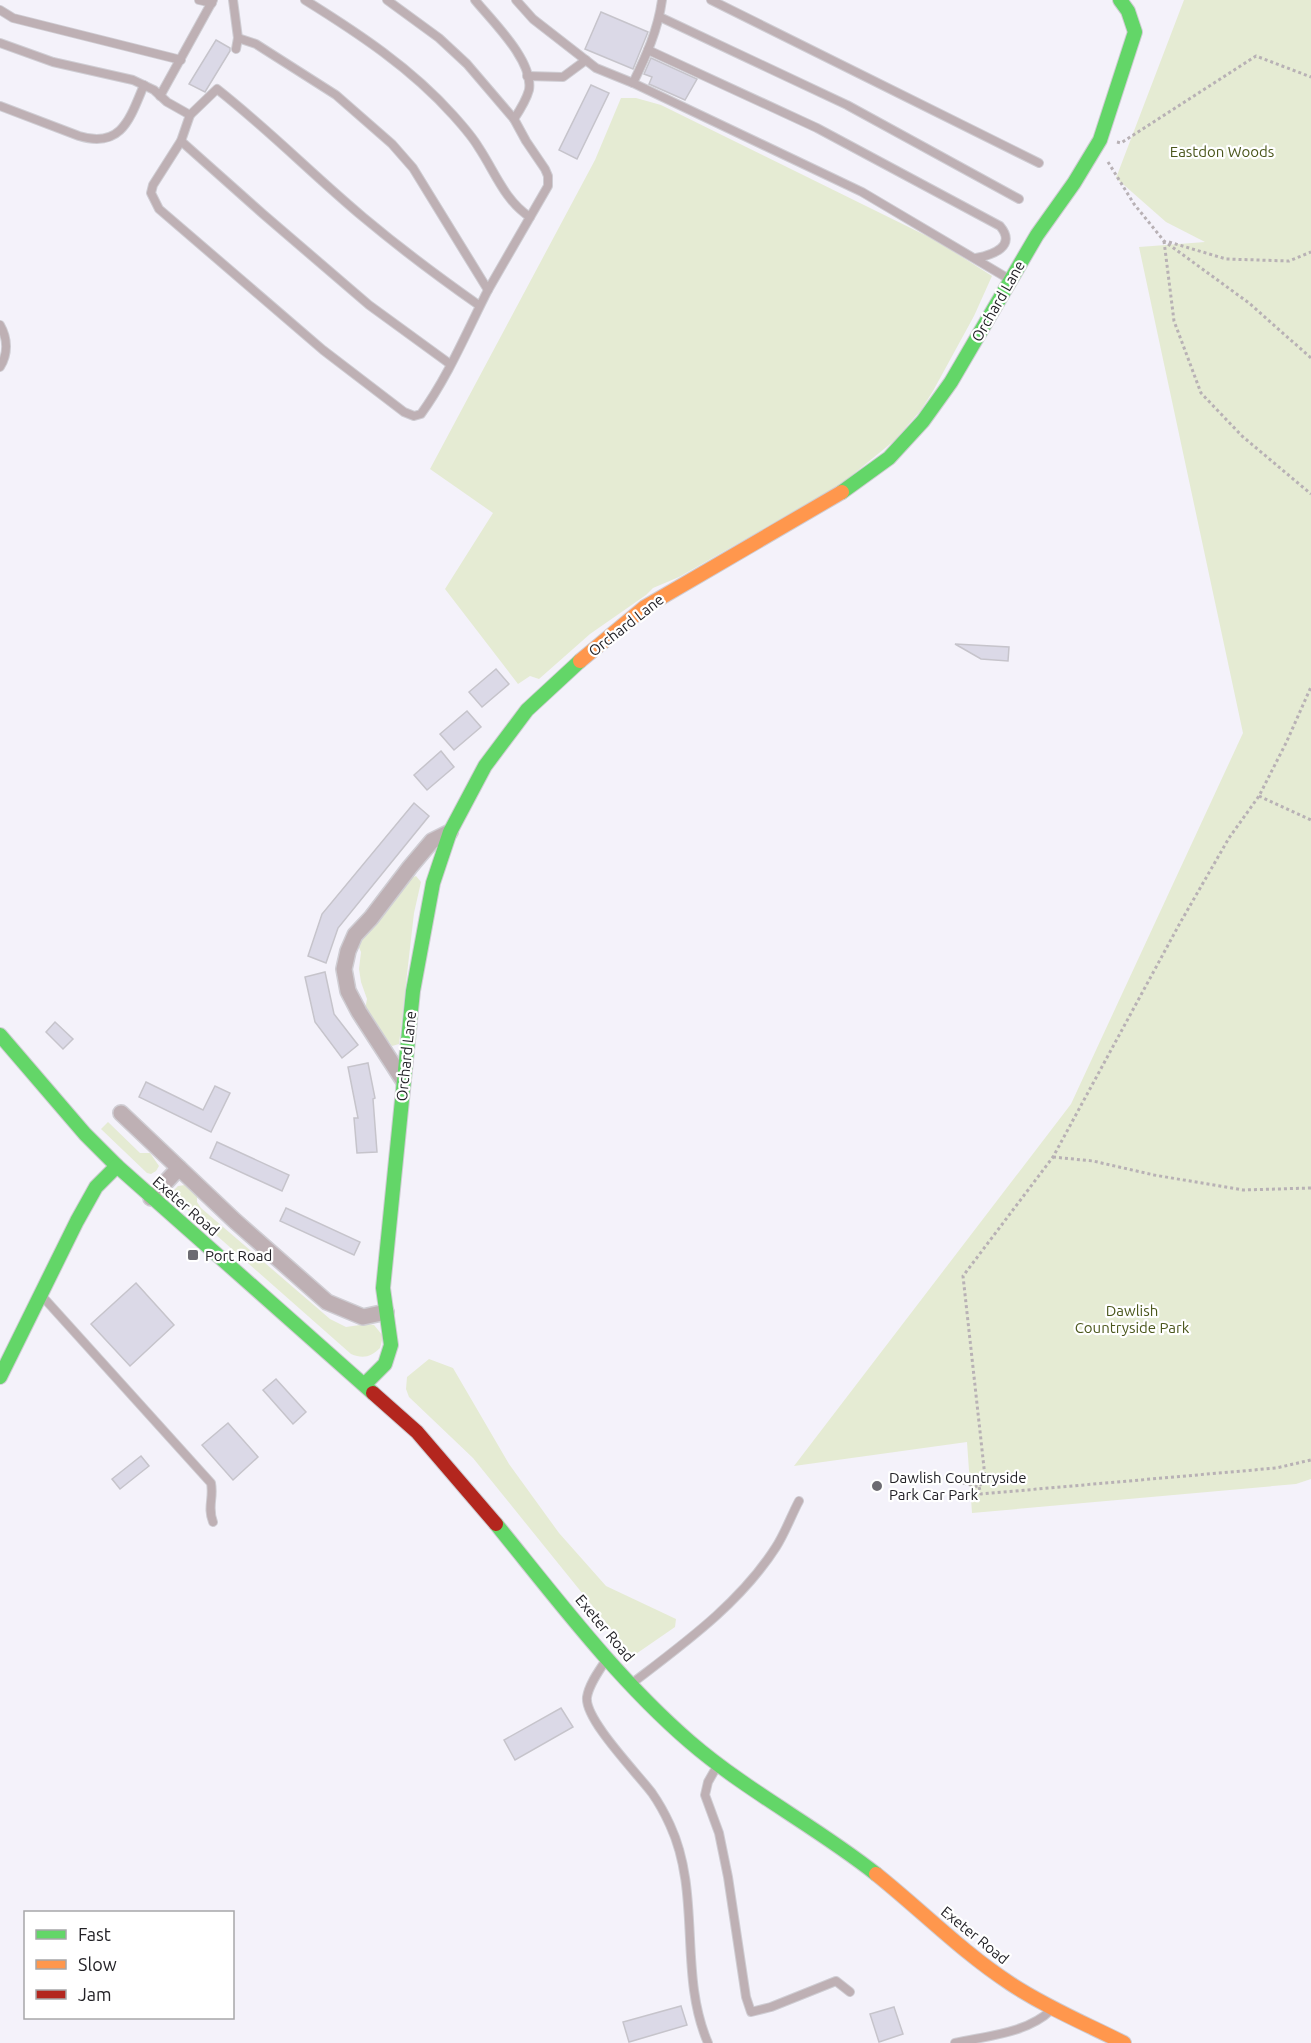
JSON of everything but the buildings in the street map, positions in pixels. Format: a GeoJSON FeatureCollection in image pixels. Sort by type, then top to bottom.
{"type":"FeatureCollection","features":[{"type":"Feature","properties":{"kind":"street","name":"Orchard Lane"},"geometry":{"type":"LineString","coordinates":[[365,1384],[385,1364],[389,1354],[390,1345],[383,1288],[413,991],[431,894],[450,832],[485,766],[527,710],[591,651],[651,603],[839,494],[889,458],[923,421],[951,382],[1037,235],[1074,183],[1099,142],[1135,32],[1128,4]]}},
{"type":"Feature","properties":{"kind":"street"},"geometry":{"type":"LineString","coordinates":[[403,1080],[359,1012],[348,991],[344,969],[355,935],[432,841],[450,832]]}},
{"type":"Feature","properties":{"kind":"street","name":"Exeter Road"},"geometry":{"type":"LineString","coordinates":[[0,1035],[85,1134],[117,1166],[417,1432],[631,1684],[670,1724],[737,1779],[869,1869],[997,1975],[1124,2043]]}},
{"type":"Feature","properties":{"kind":"street"},"geometry":{"type":"LineString","coordinates":[[121,1113],[327,1302],[363,1317],[386,1312]]}},
{"type":"Feature","properties":{"kind":"street"},"geometry":{"type":"LineString","coordinates":[[0,1377],[77,1221],[96,1187],[117,1166]]}},
{"type":"Feature","properties":{"kind":"street"},"geometry":{"type":"LineString","coordinates":[[152,1198],[179,1168]]}},
{"type":"Feature","properties":{"kind":"lane"},"geometry":{"type":"LineString","coordinates":[[160,96],[213,2],[199,0]]}},
{"type":"Feature","properties":{"kind":"lane"},"geometry":{"type":"LineString","coordinates":[[233,0],[238,38],[236,49]]}},
{"type":"Feature","properties":{"kind":"lane"},"geometry":{"type":"LineString","coordinates":[[305,0],[363,36],[426,87],[478,146],[512,203],[530,217]]}},
{"type":"Feature","properties":{"kind":"lane"},"geometry":{"type":"LineString","coordinates":[[387,0],[439,38],[467,64],[514,119],[548,176],[548,186],[488,290],[480,306],[450,364],[429,404],[421,414],[414,416],[404,412],[323,350],[154,202],[151,193],[153,184],[182,141],[190,115],[217,89],[255,118],[362,216],[442,280],[480,306]]}},
{"type":"Feature","properties":{"kind":"lane"},"geometry":{"type":"LineString","coordinates":[[475,0],[512,45],[527,76],[529,88],[525,103],[514,119]]}},
{"type":"Feature","properties":{"kind":"lane"},"geometry":{"type":"LineString","coordinates":[[516,0],[534,19],[596,68],[633,83],[862,192],[1010,279]]}},
{"type":"Feature","properties":{"kind":"lane"},"geometry":{"type":"LineString","coordinates":[[633,83],[660,17],[662,0]]}},
{"type":"Feature","properties":{"kind":"lane"},"geometry":{"type":"LineString","coordinates":[[711,0],[1039,164]]}},
{"type":"Feature","properties":{"kind":"lane"},"geometry":{"type":"LineString","coordinates":[[0,10],[13,18],[181,60]]}},
{"type":"Feature","properties":{"kind":"lane"},"geometry":{"type":"LineString","coordinates":[[660,17],[847,105],[1019,199]]}},
{"type":"Feature","properties":{"kind":"lane"},"geometry":{"type":"LineString","coordinates":[[238,38],[256,44],[336,95],[392,144],[414,168],[488,290]]}},
{"type":"Feature","properties":{"kind":"lane"},"geometry":{"type":"LineString","coordinates":[[0,43],[53,62],[133,80],[190,115]]}},
{"type":"Feature","properties":{"kind":"lane"},"geometry":{"type":"LineString","coordinates":[[648,50],[817,129],[1000,226],[1006,232],[1006,240],[1002,248],[976,258]]}},
{"type":"Feature","properties":{"kind":"lane"},"geometry":{"type":"LineString","coordinates":[[527,76],[563,77],[586,60]]}},
{"type":"Feature","properties":{"kind":"lane"},"geometry":{"type":"LineString","coordinates":[[0,105],[79,136],[106,140],[114,136],[126,122],[144,85]]}},
{"type":"Feature","properties":{"kind":"lane"},"geometry":{"type":"LineString","coordinates":[[182,141],[369,305],[450,364]]}},
{"type":"Feature","properties":{"kind":"lane"},"geometry":{"type":"LineString","coordinates":[[0,326],[5,337],[7,351],[0,367]]}},
{"type":"Feature","properties":{"kind":"lane"},"geometry":{"type":"LineString","coordinates":[[41,1294],[212,1483],[209,1512],[213,1522]]}},
{"type":"Feature","properties":{"kind":"lane"},"geometry":{"type":"LineString","coordinates":[[631,1684],[693,1636],[741,1591],[776,1546],[799,1501]]}},
{"type":"Feature","properties":{"kind":"lane"},"geometry":{"type":"LineString","coordinates":[[608,1656],[593,1681],[587,1697],[590,1712],[599,1728],[653,1795],[675,1837],[682,1857],[688,1896],[694,1992],[699,2025],[708,2043]]}},
{"type":"Feature","properties":{"kind":"lane"},"geometry":{"type":"LineString","coordinates":[[718,1764],[708,1782],[705,1795],[719,1833],[746,1997],[751,2012],[836,1981],[850,1992]]}},
{"type":"Feature","properties":{"kind":"lane"},"geometry":{"type":"LineString","coordinates":[[955,2043],[1015,2030],[1043,2018],[1054,2007]]}},
{"type":"Feature","properties":{"kind":"path"},"geometry":{"type":"LineString","coordinates":[[1099,142],[1121,143],[1256,56],[1311,77]]}},
{"type":"Feature","properties":{"kind":"path"},"geometry":{"type":"LineString","coordinates":[[1099,142],[1134,204],[1164,241],[1249,303],[1311,358]]}},
{"type":"Feature","properties":{"kind":"path"},"geometry":{"type":"LineString","coordinates":[[1164,241],[1226,259],[1289,261],[1311,252]]}},
{"type":"Feature","properties":{"kind":"path"},"geometry":{"type":"LineString","coordinates":[[1164,241],[1174,321],[1201,393],[1242,436],[1311,494]]}},
{"type":"Feature","properties":{"kind":"path"},"geometry":{"type":"LineString","coordinates":[[1311,687],[1259,796],[1229,838],[1180,922],[1053,1157],[963,1276],[985,1477],[979,1487],[981,1494],[1276,1468],[1311,1460]]}},
{"type":"Feature","properties":{"kind":"path"},"geometry":{"type":"LineString","coordinates":[[1259,796],[1311,820]]}},
{"type":"Feature","properties":{"kind":"path"},"geometry":{"type":"LineString","coordinates":[[1053,1157],[1093,1161],[1154,1175],[1243,1190],[1311,1188]]}},
{"type":"Feature","properties":{"kind":"path"},"geometry":{"type":"LineString","coordinates":[[963,1483],[979,1487]]}},
{"type":"Feature","properties":{"kind":"green space","name":"Dawlish Countryside Park"},"geometry":{"type":"Polygon","coordinates":[[[1184,0],[1311,0],[1311,1479],[1296,1484],[972,1513],[967,1442],[794,1466],[1071,1104],[1243,733],[1139,247],[1205,242],[1166,222],[1116,178],[1184,0]]]}},
{"type":"Feature","properties":{"kind":"green space"},"geometry":{"type":"Polygon","coordinates":[[[621,98],[636,98],[661,105],[937,241],[992,276],[974,316],[933,391],[921,410],[895,440],[840,485],[679,577],[653,588],[590,634],[539,679],[530,676],[518,684],[445,589],[493,513],[430,469],[595,160],[621,98]]]}},
{"type":"Feature","properties":{"kind":"green space"},"geometry":{"type":"Polygon","coordinates":[[[416,876],[421,882],[414,913],[399,1044],[392,1046],[365,1010],[367,999],[361,982],[359,969],[361,952],[357,943],[411,878],[416,876]]]}},
{"type":"Feature","properties":{"kind":"green space"},"geometry":{"type":"Polygon","coordinates":[[[108,1122],[140,1153],[150,1153],[159,1166],[156,1171],[151,1174],[147,1173],[101,1129],[108,1122]]]}},
{"type":"Feature","properties":{"kind":"green space"},"geometry":{"type":"Polygon","coordinates":[[[185,1185],[197,1196],[197,1202],[201,1208],[330,1319],[346,1327],[374,1325],[383,1336],[380,1348],[367,1356],[351,1354],[215,1234],[218,1230],[213,1224],[208,1228],[171,1195],[178,1186],[185,1185]]]}},
{"type":"Feature","properties":{"kind":"green space"},"geometry":{"type":"Polygon","coordinates":[[[429,1359],[453,1368],[509,1464],[559,1533],[606,1586],[676,1619],[675,1627],[633,1656],[473,1458],[409,1397],[406,1389],[407,1377],[429,1359]]]}},
{"type":"Feature","properties":{"kind":"traffic: fast"},"geometry":{"type":"LineString","coordinates":[[842,492],[889,458],[923,421],[951,382],[1037,235],[1074,183],[1100,140],[1135,32],[1128,11],[1120,0]]}},
{"type":"Feature","properties":{"kind":"traffic: fast"},"geometry":{"type":"LineString","coordinates":[[365,1384],[385,1364],[391,1345],[383,1288],[413,991],[433,883],[450,832],[485,766],[527,710],[580,661]]}},
{"type":"Feature","properties":{"kind":"traffic: fast"},"geometry":{"type":"LineString","coordinates":[[0,1035],[85,1134],[117,1166],[373,1393]]}},
{"type":"Feature","properties":{"kind":"traffic: fast"},"geometry":{"type":"LineString","coordinates":[[0,1377],[77,1221],[96,1187],[117,1166]]}},
{"type":"Feature","properties":{"kind":"traffic: fast"},"geometry":{"type":"LineString","coordinates":[[496,1524],[588,1638],[663,1718],[735,1777],[876,1874]]}},
{"type":"Feature","properties":{"kind":"traffic: slow"},"geometry":{"type":"LineString","coordinates":[[580,661],[645,607],[842,492]]}},
{"type":"Feature","properties":{"kind":"traffic: slow"},"geometry":{"type":"LineString","coordinates":[[876,1874],[993,1972],[1052,2008],[1124,2043]]}},
{"type":"Feature","properties":{"kind":"traffic: jam"},"geometry":{"type":"LineString","coordinates":[[373,1393],[417,1432],[496,1524]]}},
{"type":"Feature","properties":{"kind":"place","name":"Port Road"},"geometry":{"type":"Point","coordinates":[193,1255]}},
{"type":"Feature","properties":{"kind":"place","name":"Dawlish Countryside Park Car Park"},"geometry":{"type":"Point","coordinates":[877,1486]}},
{"type":"Feature","properties":{"kind":"park label","name":"Eastdon Woods"},"geometry":{"type":"Point","coordinates":[1222,151]}}]}
